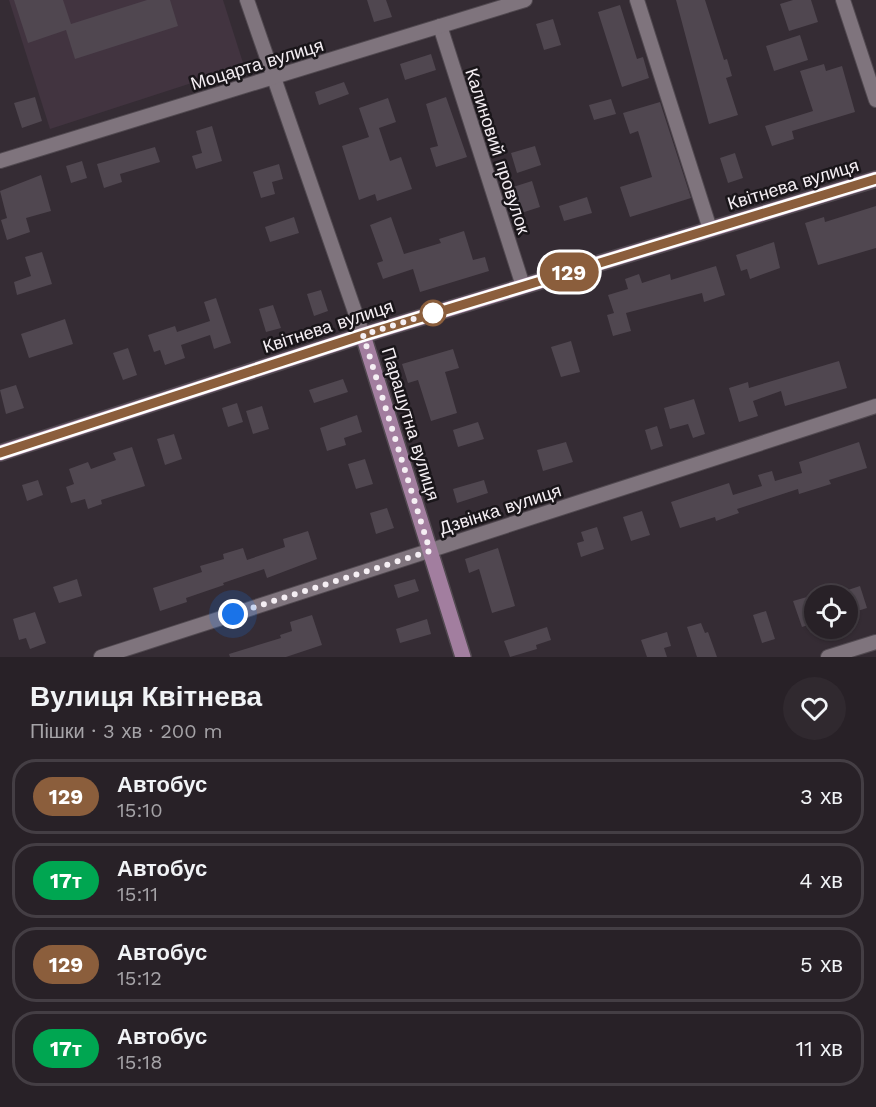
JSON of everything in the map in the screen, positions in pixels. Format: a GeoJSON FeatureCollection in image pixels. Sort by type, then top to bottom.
{"type":"FeatureCollection","features":[{"type":"Feature","properties":{"kind":"main road","name":"Квітнева вулиця"},"geometry":{"type":"LineString","coordinates":[[0,453],[363,335],[876,179]]}},
{"type":"Feature","properties":{"kind":"main road","name":"Парашутна вулиця"},"geometry":{"type":"LineString","coordinates":[[363,335],[463,657]]}},
{"type":"Feature","properties":{"kind":"street","name":"Парашутна вулиця"},"geometry":{"type":"LineString","coordinates":[[247,0],[363,335]]}},
{"type":"Feature","properties":{"kind":"street","name":"Моцарта вулиця"},"geometry":{"type":"LineString","coordinates":[[0,161],[525,0]]}},
{"type":"Feature","properties":{"kind":"street"},"geometry":{"type":"LineString","coordinates":[[637,0],[710,229]]}},
{"type":"Feature","properties":{"kind":"street"},"geometry":{"type":"LineString","coordinates":[[843,0],[876,100]]}},
{"type":"Feature","properties":{"kind":"street","name":"Калиновий провулок"},"geometry":{"type":"LineString","coordinates":[[440,26],[523,286]]}},
{"type":"Feature","properties":{"kind":"street","name":"Дзвінка вулиця"},"geometry":{"type":"LineString","coordinates":[[101,657],[876,406]]}},
{"type":"Feature","properties":{"kind":"street"},"geometry":{"type":"LineString","coordinates":[[828,657],[876,642]]}},
{"type":"Feature","properties":{"kind":"shaded area"},"geometry":{"type":"Polygon","coordinates":[[[9,0],[223,0],[244,66],[50,129],[9,0]]]}},
{"type":"Feature","properties":{"kind":"building"},"geometry":{"type":"Polygon","coordinates":[[[14,0],[63,0],[71,24],[147,0],[170,0],[178,26],[75,59],[66,30],[28,43],[14,0]]]}},
{"type":"Feature","properties":{"kind":"building"},"geometry":{"type":"Polygon","coordinates":[[[367,0],[386,0],[392,17],[374,22],[367,0]]]}},
{"type":"Feature","properties":{"kind":"building"},"geometry":{"type":"Polygon","coordinates":[[[676,0],[705,0],[724,60],[727,59],[732,76],[726,78],[738,115],[709,124],[676,0]]]}},
{"type":"Feature","properties":{"kind":"building"},"geometry":{"type":"Polygon","coordinates":[[[793,0],[811,0],[818,22],[789,31],[780,4],[793,0]]]}},
{"type":"Feature","properties":{"kind":"building"},"geometry":{"type":"Polygon","coordinates":[[[620,5],[637,59],[643,57],[649,78],[622,87],[598,12],[620,5]]]}},
{"type":"Feature","properties":{"kind":"building"},"geometry":{"type":"Polygon","coordinates":[[[553,19],[561,45],[544,50],[536,24],[553,19]]]}},
{"type":"Feature","properties":{"kind":"building"},"geometry":{"type":"Polygon","coordinates":[[[800,35],[808,60],[774,71],[766,46],[800,35]]]}},
{"type":"Feature","properties":{"kind":"building"},"geometry":{"type":"Polygon","coordinates":[[[431,54],[436,70],[405,80],[400,64],[431,54]]]}},
{"type":"Feature","properties":{"kind":"building"},"geometry":{"type":"Polygon","coordinates":[[[824,64],[826,71],[842,66],[855,112],[792,131],[794,139],[772,146],[765,126],[813,111],[800,71],[824,64]]]}},
{"type":"Feature","properties":{"kind":"building"},"geometry":{"type":"Polygon","coordinates":[[[344,82],[349,94],[319,105],[315,92],[344,82]]]}},
{"type":"Feature","properties":{"kind":"building"},"geometry":{"type":"Polygon","coordinates":[[[35,97],[42,121],[22,128],[14,103],[35,97]]]}},
{"type":"Feature","properties":{"kind":"building"},"geometry":{"type":"Polygon","coordinates":[[[446,97],[467,157],[436,167],[430,148],[438,146],[426,104],[446,97]]]}},
{"type":"Feature","properties":{"kind":"building"},"geometry":{"type":"Polygon","coordinates":[[[388,98],[396,122],[379,128],[390,161],[401,157],[412,189],[377,201],[375,194],[359,200],[342,146],[369,137],[359,108],[388,98]]]}},
{"type":"Feature","properties":{"kind":"building"},"geometry":{"type":"Polygon","coordinates":[[[611,99],[616,114],[594,120],[589,105],[611,99]]]}},
{"type":"Feature","properties":{"kind":"building"},"geometry":{"type":"Polygon","coordinates":[[[660,102],[691,198],[630,217],[620,187],[652,177],[638,131],[630,134],[623,113],[660,102]]]}},
{"type":"Feature","properties":{"kind":"building"},"geometry":{"type":"Polygon","coordinates":[[[212,126],[222,161],[196,169],[192,156],[202,153],[196,131],[212,126]]]}},
{"type":"Feature","properties":{"kind":"building"},"geometry":{"type":"Polygon","coordinates":[[[535,146],[541,165],[517,173],[511,153],[535,146]]]}},
{"type":"Feature","properties":{"kind":"building"},"geometry":{"type":"Polygon","coordinates":[[[155,147],[160,162],[120,174],[122,182],[104,188],[97,164],[155,147]]]}},
{"type":"Feature","properties":{"kind":"building"},"geometry":{"type":"Polygon","coordinates":[[[735,153],[743,178],[728,183],[720,158],[735,153]]]}},
{"type":"Feature","properties":{"kind":"building"},"geometry":{"type":"Polygon","coordinates":[[[82,161],[87,178],[71,183],[66,166],[82,161]]]}},
{"type":"Feature","properties":{"kind":"building"},"geometry":{"type":"Polygon","coordinates":[[[279,164],[283,179],[272,182],[275,194],[261,198],[253,172],[279,164]]]}},
{"type":"Feature","properties":{"kind":"building"},"geometry":{"type":"Polygon","coordinates":[[[41,175],[51,211],[26,218],[30,232],[7,240],[1,220],[7,218],[0,191],[41,175]]]}},
{"type":"Feature","properties":{"kind":"building"},"geometry":{"type":"Polygon","coordinates":[[[532,181],[540,207],[518,214],[510,188],[532,181]]]}},
{"type":"Feature","properties":{"kind":"building"},"geometry":{"type":"Polygon","coordinates":[[[587,197],[592,213],[564,221],[559,206],[587,197]]]}},
{"type":"Feature","properties":{"kind":"building"},"geometry":{"type":"Polygon","coordinates":[[[876,206],[876,248],[818,265],[805,223],[824,217],[825,222],[876,206]]]}},
{"type":"Feature","properties":{"kind":"building"},"geometry":{"type":"Polygon","coordinates":[[[294,217],[299,233],[270,242],[265,227],[294,217]]]}},
{"type":"Feature","properties":{"kind":"building"},"geometry":{"type":"Polygon","coordinates":[[[391,217],[404,254],[441,243],[439,239],[464,231],[473,260],[485,257],[489,271],[420,292],[413,269],[383,279],[377,263],[383,261],[370,225],[391,217]]]}},
{"type":"Feature","properties":{"kind":"building"},"geometry":{"type":"Polygon","coordinates":[[[774,242],[780,268],[750,279],[747,269],[741,271],[736,255],[774,242]]]}},
{"type":"Feature","properties":{"kind":"building"},"geometry":{"type":"Polygon","coordinates":[[[42,252],[52,284],[17,295],[14,282],[31,276],[25,257],[42,252]]]}},
{"type":"Feature","properties":{"kind":"building"},"geometry":{"type":"Polygon","coordinates":[[[716,266],[725,295],[704,302],[702,293],[626,313],[631,331],[613,336],[607,315],[614,313],[608,295],[628,289],[625,279],[639,274],[642,283],[670,274],[671,280],[716,266]]]}},
{"type":"Feature","properties":{"kind":"building"},"geometry":{"type":"Polygon","coordinates":[[[321,290],[328,311],[314,316],[307,294],[321,290]]]}},
{"type":"Feature","properties":{"kind":"building"},"geometry":{"type":"Polygon","coordinates":[[[216,298],[231,343],[214,349],[210,335],[181,345],[185,358],[165,365],[160,350],[154,352],[148,335],[175,326],[177,332],[210,321],[204,302],[216,298]]]}},
{"type":"Feature","properties":{"kind":"building"},"geometry":{"type":"Polygon","coordinates":[[[273,305],[281,328],[266,332],[259,309],[273,305]]]}},
{"type":"Feature","properties":{"kind":"building"},"geometry":{"type":"Polygon","coordinates":[[[65,319],[73,344],[29,358],[21,334],[65,319]]]}},
{"type":"Feature","properties":{"kind":"building"},"geometry":{"type":"Polygon","coordinates":[[[571,341],[580,372],[561,377],[551,347],[571,341]]]}},
{"type":"Feature","properties":{"kind":"building"},"geometry":{"type":"Polygon","coordinates":[[[128,348],[137,375],[123,380],[113,353],[128,348]]]}},
{"type":"Feature","properties":{"kind":"building"},"geometry":{"type":"Polygon","coordinates":[[[453,349],[459,368],[445,372],[457,413],[431,421],[418,380],[408,383],[402,364],[453,349]]]}},
{"type":"Feature","properties":{"kind":"building"},"geometry":{"type":"Polygon","coordinates":[[[839,361],[847,388],[785,406],[781,391],[753,401],[758,416],[739,422],[729,388],[748,382],[749,388],[839,361]]]}},
{"type":"Feature","properties":{"kind":"building"},"geometry":{"type":"Polygon","coordinates":[[[343,379],[348,392],[314,403],[309,390],[343,379]]]}},
{"type":"Feature","properties":{"kind":"building"},"geometry":{"type":"Polygon","coordinates":[[[16,385],[24,408],[6,414],[0,390],[16,385]]]}},
{"type":"Feature","properties":{"kind":"building"},"geometry":{"type":"Polygon","coordinates":[[[694,399],[705,434],[693,438],[688,424],[670,429],[664,408],[694,399]]]}},
{"type":"Feature","properties":{"kind":"building"},"geometry":{"type":"Polygon","coordinates":[[[237,403],[243,422],[228,427],[222,408],[237,403]]]}},
{"type":"Feature","properties":{"kind":"building"},"geometry":{"type":"Polygon","coordinates":[[[262,406],[269,429],[253,434],[246,411],[262,406]]]}},
{"type":"Feature","properties":{"kind":"building"},"geometry":{"type":"Polygon","coordinates":[[[357,415],[362,432],[344,438],[346,445],[327,451],[320,428],[357,415]]]}},
{"type":"Feature","properties":{"kind":"building"},"geometry":{"type":"Polygon","coordinates":[[[478,422],[484,439],[458,447],[453,430],[478,422]]]}},
{"type":"Feature","properties":{"kind":"building"},"geometry":{"type":"Polygon","coordinates":[[[657,426],[663,446],[651,450],[645,430],[657,426]]]}},
{"type":"Feature","properties":{"kind":"building"},"geometry":{"type":"Polygon","coordinates":[[[174,434],[182,459],[165,465],[157,439],[174,434]]]}},
{"type":"Feature","properties":{"kind":"building"},"geometry":{"type":"Polygon","coordinates":[[[566,442],[573,462],[543,471],[537,450],[566,442]]]}},
{"type":"Feature","properties":{"kind":"building"},"geometry":{"type":"Polygon","coordinates":[[[859,442],[867,468],[829,480],[831,484],[799,494],[798,489],[737,509],[739,513],[716,521],[715,517],[680,528],[671,502],[729,483],[733,495],[762,486],[758,475],[772,471],[775,481],[802,473],[799,462],[859,442]]]}},
{"type":"Feature","properties":{"kind":"building"},"geometry":{"type":"Polygon","coordinates":[[[132,447],[145,486],[101,500],[102,504],[88,509],[85,499],[71,503],[66,487],[74,484],[69,469],[88,462],[91,469],[116,460],[113,453],[132,447]]]}},
{"type":"Feature","properties":{"kind":"building"},"geometry":{"type":"Polygon","coordinates":[[[365,459],[373,484],[356,489],[348,464],[365,459]]]}},
{"type":"Feature","properties":{"kind":"building"},"geometry":{"type":"Polygon","coordinates":[[[38,480],[43,495],[27,501],[22,485],[38,480]]]}},
{"type":"Feature","properties":{"kind":"building"},"geometry":{"type":"Polygon","coordinates":[[[484,480],[488,493],[457,503],[453,489],[484,480]]]}},
{"type":"Feature","properties":{"kind":"building"},"geometry":{"type":"Polygon","coordinates":[[[387,508],[394,528],[376,534],[370,513],[387,508]]]}},
{"type":"Feature","properties":{"kind":"building"},"geometry":{"type":"Polygon","coordinates":[[[642,511],[650,535],[631,541],[623,517],[642,511]]]}},
{"type":"Feature","properties":{"kind":"building"},"geometry":{"type":"Polygon","coordinates":[[[597,527],[604,549],[581,557],[577,543],[584,541],[581,532],[597,527]]]}},
{"type":"Feature","properties":{"kind":"building"},"geometry":{"type":"Polygon","coordinates":[[[308,531],[317,559],[267,578],[264,569],[223,583],[224,585],[186,598],[187,602],[160,611],[153,588],[202,572],[200,566],[224,559],[223,554],[243,548],[247,560],[285,547],[283,539],[308,531]]]}},
{"type":"Feature","properties":{"kind":"building"},"geometry":{"type":"Polygon","coordinates":[[[498,548],[515,606],[492,613],[479,569],[469,573],[465,559],[498,548]]]}},
{"type":"Feature","properties":{"kind":"building"},"geometry":{"type":"Polygon","coordinates":[[[77,579],[82,596],[59,603],[53,587],[77,579]]]}},
{"type":"Feature","properties":{"kind":"building"},"geometry":{"type":"Polygon","coordinates":[[[415,579],[419,591],[398,598],[394,585],[415,579]]]}},
{"type":"Feature","properties":{"kind":"building"},"geometry":{"type":"Polygon","coordinates":[[[860,586],[867,608],[858,611],[858,587],[860,586]]]}},
{"type":"Feature","properties":{"kind":"building"},"geometry":{"type":"Polygon","coordinates":[[[804,598],[804,626],[802,627],[793,601],[804,598]]]}},
{"type":"Feature","properties":{"kind":"building"},"geometry":{"type":"Polygon","coordinates":[[[766,611],[775,639],[762,643],[753,615],[766,611]]]}},
{"type":"Feature","properties":{"kind":"building"},"geometry":{"type":"Polygon","coordinates":[[[35,612],[46,643],[30,649],[26,638],[19,640],[13,619],[35,612]]]}},
{"type":"Feature","properties":{"kind":"building"},"geometry":{"type":"Polygon","coordinates":[[[312,615],[322,645],[286,657],[230,657],[229,654],[281,638],[280,635],[292,631],[290,622],[312,615]]]}},
{"type":"Feature","properties":{"kind":"building"},"geometry":{"type":"Polygon","coordinates":[[[427,619],[431,634],[400,643],[396,629],[427,619]]]}},
{"type":"Feature","properties":{"kind":"building"},"geometry":{"type":"Polygon","coordinates":[[[701,623],[705,633],[708,632],[717,657],[697,657],[687,627],[701,623]]]}},
{"type":"Feature","properties":{"kind":"building"},"geometry":{"type":"Polygon","coordinates":[[[547,627],[551,640],[536,645],[537,649],[510,657],[504,641],[547,627]]]}},
{"type":"Feature","properties":{"kind":"building"},"geometry":{"type":"Polygon","coordinates":[[[667,632],[671,646],[664,648],[667,657],[647,657],[641,640],[667,632]]]}},
{"type":"Feature","properties":{"kind":"bus line","name":"129"},"geometry":{"type":"LineString","coordinates":[[0,453],[363,335],[876,179]]}},
{"type":"Feature","properties":{"kind":"route"},"geometry":{"type":"LineString","coordinates":[[233,614],[430,551],[363,335],[433,313]]}}]}
